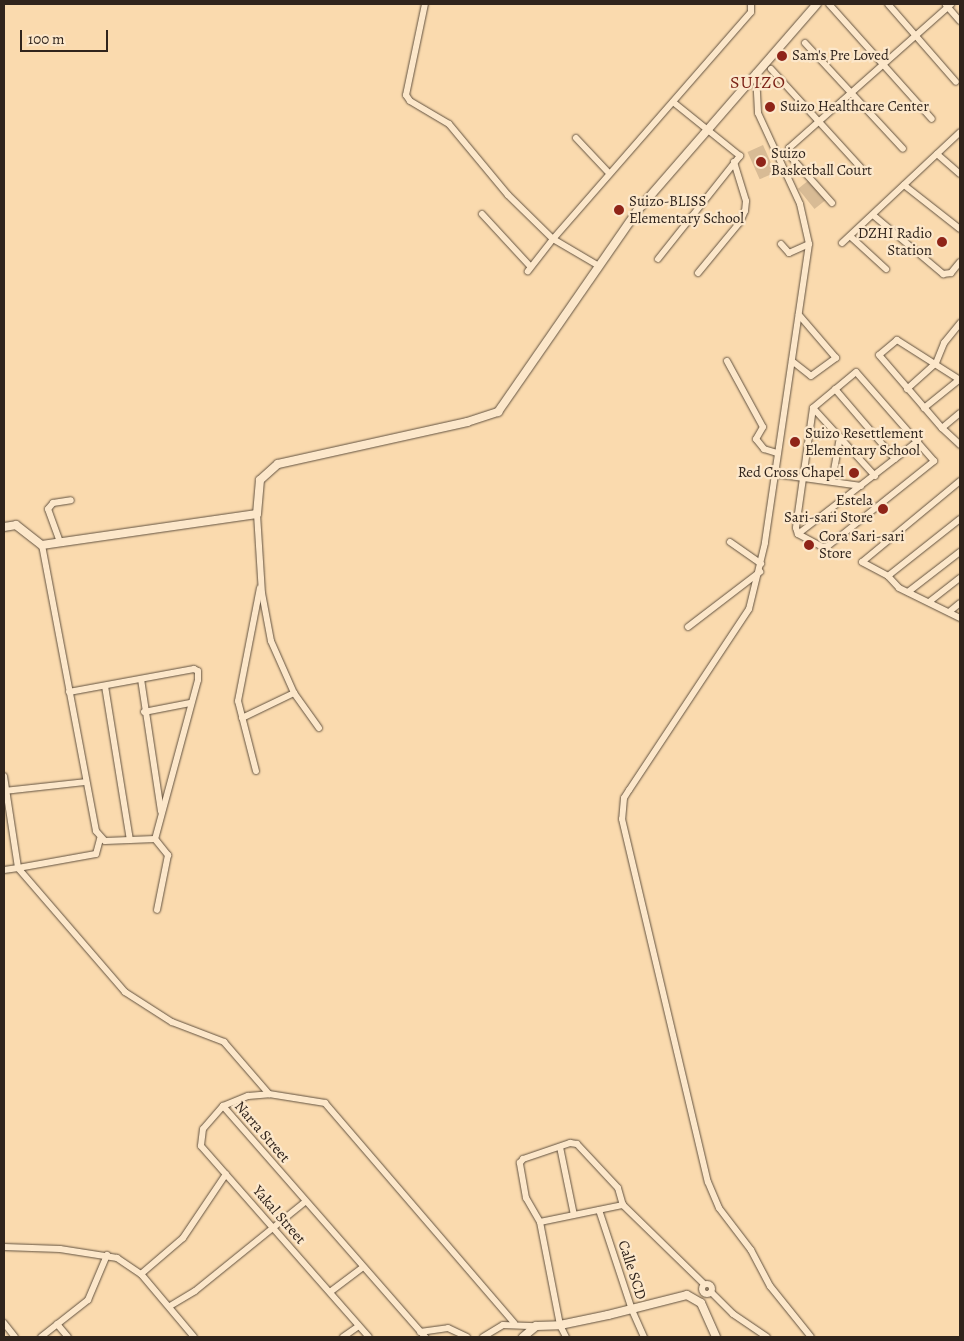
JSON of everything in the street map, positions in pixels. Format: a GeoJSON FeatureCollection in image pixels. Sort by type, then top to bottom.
{"type":"FeatureCollection","features":[{"type":"Feature","properties":{"kind":"street"},"geometry":{"type":"LineString","coordinates":[[426,4],[407,97],[449,124],[508,195],[554,239],[599,266]]}},
{"type":"Feature","properties":{"kind":"street"},"geometry":{"type":"LineString","coordinates":[[482,214],[529,268],[609,173],[751,12],[750,4]]}},
{"type":"Feature","properties":{"kind":"street"},"geometry":{"type":"LineString","coordinates":[[319,728],[294,693],[271,641],[266,620],[257,514],[260,480],[278,464],[467,422],[498,412],[637,211],[706,129],[817,4]]}},
{"type":"Feature","properties":{"kind":"street"},"geometry":{"type":"LineString","coordinates":[[829,4],[932,119]]}},
{"type":"Feature","properties":{"kind":"street"},"geometry":{"type":"LineString","coordinates":[[888,4],[956,82]]}},
{"type":"Feature","properties":{"kind":"street"},"geometry":{"type":"LineString","coordinates":[[832,202],[788,152],[818,121],[948,5],[960,21]]}},
{"type":"Feature","properties":{"kind":"street"},"geometry":{"type":"LineString","coordinates":[[804,43],[903,149]]}},
{"type":"Feature","properties":{"kind":"street"},"geometry":{"type":"LineString","coordinates":[[771,69],[863,170]]}},
{"type":"Feature","properties":{"kind":"street"},"geometry":{"type":"LineString","coordinates":[[756,72],[758,113],[800,204],[809,244],[760,572],[749,609],[629,790],[622,819],[708,1182],[719,1208],[751,1250],[770,1286],[811,1337]]}},
{"type":"Feature","properties":{"kind":"street"},"geometry":{"type":"LineString","coordinates":[[658,259],[740,156],[673,102]]}},
{"type":"Feature","properties":{"kind":"street"},"geometry":{"type":"LineString","coordinates":[[842,244],[960,132]]}},
{"type":"Feature","properties":{"kind":"street"},"geometry":{"type":"LineString","coordinates":[[576,138],[609,173]]}},
{"type":"Feature","properties":{"kind":"street"},"geometry":{"type":"LineString","coordinates":[[937,154],[960,174]]}},
{"type":"Feature","properties":{"kind":"street"},"geometry":{"type":"LineString","coordinates":[[698,273],[740,222],[745,211],[746,201],[734,162]]}},
{"type":"Feature","properties":{"kind":"street"},"geometry":{"type":"LineString","coordinates":[[904,185],[960,229]]}},
{"type":"Feature","properties":{"kind":"street"},"geometry":{"type":"LineString","coordinates":[[873,215],[944,274],[951,273],[960,262]]}},
{"type":"Feature","properties":{"kind":"street"},"geometry":{"type":"LineString","coordinates":[[850,236],[886,269]]}},
{"type":"Feature","properties":{"kind":"street"},"geometry":{"type":"LineString","coordinates":[[781,244],[789,252],[809,244]]}},
{"type":"Feature","properties":{"kind":"street"},"geometry":{"type":"LineString","coordinates":[[792,360],[812,376],[836,358],[799,315]]}},
{"type":"Feature","properties":{"kind":"street"},"geometry":{"type":"LineString","coordinates":[[907,389],[936,364],[942,347],[957,331],[960,323]]}},
{"type":"Feature","properties":{"kind":"street"},"geometry":{"type":"LineString","coordinates":[[924,408],[960,379],[897,340],[881,351],[880,358],[907,389],[924,408],[942,428],[960,445]]}},
{"type":"Feature","properties":{"kind":"street"},"geometry":{"type":"LineString","coordinates":[[727,361],[763,427],[756,439],[764,449],[777,453]]}},
{"type":"Feature","properties":{"kind":"street"},"geometry":{"type":"LineString","coordinates":[[856,372],[918,441],[932,458],[932,464],[828,546],[822,547],[798,534],[796,528],[812,408],[835,390],[856,372]]}},
{"type":"Feature","properties":{"kind":"street"},"geometry":{"type":"LineString","coordinates":[[835,390],[895,459]]}},
{"type":"Feature","properties":{"kind":"street"},"geometry":{"type":"LineString","coordinates":[[812,408],[875,476]]}},
{"type":"Feature","properties":{"kind":"street"},"geometry":{"type":"LineString","coordinates":[[942,428],[960,413]]}},
{"type":"Feature","properties":{"kind":"street"},"geometry":{"type":"LineString","coordinates":[[832,481],[840,437]]}},
{"type":"Feature","properties":{"kind":"street"},"geometry":{"type":"LineString","coordinates":[[798,534],[918,441]]}},
{"type":"Feature","properties":{"kind":"street"},"geometry":{"type":"LineString","coordinates":[[775,474],[861,486]]}},
{"type":"Feature","properties":{"kind":"street"},"geometry":{"type":"LineString","coordinates":[[960,482],[864,557],[864,564],[888,576],[908,592],[960,618]]}},
{"type":"Feature","properties":{"kind":"street"},"geometry":{"type":"LineString","coordinates":[[60,542],[48,509],[53,503],[71,500]]}},
{"type":"Feature","properties":{"kind":"street"},"geometry":{"type":"LineString","coordinates":[[42,545],[257,514]]}},
{"type":"Feature","properties":{"kind":"street"},"geometry":{"type":"LineString","coordinates":[[888,576],[960,519]]}},
{"type":"Feature","properties":{"kind":"street"},"geometry":{"type":"LineString","coordinates":[[4,527],[16,525],[42,545],[85,782],[100,839],[96,854],[4,870]]}},
{"type":"Feature","properties":{"kind":"street"},"geometry":{"type":"LineString","coordinates":[[730,542],[761,564]]}},
{"type":"Feature","properties":{"kind":"street"},"geometry":{"type":"LineString","coordinates":[[908,592],[960,552]]}},
{"type":"Feature","properties":{"kind":"street"},"geometry":{"type":"LineString","coordinates":[[688,627],[760,572]]}},
{"type":"Feature","properties":{"kind":"street"},"geometry":{"type":"LineString","coordinates":[[929,602],[960,578]]}},
{"type":"Feature","properties":{"kind":"street"},"geometry":{"type":"LineString","coordinates":[[256,771],[238,701],[262,582]]}},
{"type":"Feature","properties":{"kind":"street"},"geometry":{"type":"LineString","coordinates":[[949,612],[960,603]]}},
{"type":"Feature","properties":{"kind":"street"},"geometry":{"type":"LineString","coordinates":[[253,620],[266,620]]}},
{"type":"Feature","properties":{"kind":"street"},"geometry":{"type":"LineString","coordinates":[[70,692],[194,669],[199,674],[155,839]]}},
{"type":"Feature","properties":{"kind":"street"},"geometry":{"type":"LineString","coordinates":[[141,678],[144,712],[161,813]]}},
{"type":"Feature","properties":{"kind":"street"},"geometry":{"type":"LineString","coordinates":[[105,686],[130,840]]}},
{"type":"Feature","properties":{"kind":"street"},"geometry":{"type":"LineString","coordinates":[[242,718],[294,693]]}},
{"type":"Feature","properties":{"kind":"street"},"geometry":{"type":"LineString","coordinates":[[144,712],[190,703]]}},
{"type":"Feature","properties":{"kind":"street"},"geometry":{"type":"LineString","coordinates":[[4,776],[18,868],[124,992],[172,1022],[224,1042],[269,1094]]}},
{"type":"Feature","properties":{"kind":"street"},"geometry":{"type":"LineString","coordinates":[[5,791],[85,782]]}},
{"type":"Feature","properties":{"kind":"street"},"geometry":{"type":"LineString","coordinates":[[100,839],[155,839]]}},
{"type":"Feature","properties":{"kind":"street"},"geometry":{"type":"LineString","coordinates":[[155,839],[168,855],[157,910]]}},
{"type":"Feature","properties":{"kind":"street","name":"Narra Street"},"geometry":{"type":"LineString","coordinates":[[423,1335],[223,1106],[248,1096],[269,1094],[316,1101],[333,1109],[514,1324]]}},
{"type":"Feature","properties":{"kind":"street","name":"Yakal Street"},"geometry":{"type":"LineString","coordinates":[[223,1106],[203,1129],[199,1141],[369,1337]]}},
{"type":"Feature","properties":{"kind":"street"},"geometry":{"type":"LineString","coordinates":[[566,1337],[560,1325],[540,1222],[526,1198],[520,1163],[523,1159],[577,1144],[618,1188],[622,1205],[704,1284],[711,1286],[711,1292],[733,1314],[767,1337]]}},
{"type":"Feature","properties":{"kind":"street"},"geometry":{"type":"LineString","coordinates":[[560,1148],[574,1216]]}},
{"type":"Feature","properties":{"kind":"street"},"geometry":{"type":"LineString","coordinates":[[141,1274],[183,1238],[226,1174]]}},
{"type":"Feature","properties":{"kind":"street"},"geometry":{"type":"LineString","coordinates":[[170,1306],[195,1292],[305,1202]]}},
{"type":"Feature","properties":{"kind":"street"},"geometry":{"type":"LineString","coordinates":[[540,1222],[622,1205]]}},
{"type":"Feature","properties":{"kind":"street","name":"Calle SCD"},"geometry":{"type":"LineString","coordinates":[[599,1210],[632,1310],[644,1337]]}},
{"type":"Feature","properties":{"kind":"street"},"geometry":{"type":"LineString","coordinates":[[4,1247],[60,1249],[107,1255],[141,1274],[170,1306],[194,1337]]}},
{"type":"Feature","properties":{"kind":"street"},"geometry":{"type":"LineString","coordinates":[[40,1337],[88,1300],[107,1255]]}},
{"type":"Feature","properties":{"kind":"street"},"geometry":{"type":"LineString","coordinates":[[330,1292],[363,1267]]}},
{"type":"Feature","properties":{"kind":"street"},"geometry":{"type":"LineString","coordinates":[[697,1299],[703,1292],[704,1284]]}},
{"type":"Feature","properties":{"kind":"street"},"geometry":{"type":"LineString","coordinates":[[703,1292],[711,1292]]}},
{"type":"Feature","properties":{"kind":"street"},"geometry":{"type":"LineString","coordinates":[[483,1337],[503,1325],[560,1325],[632,1310],[677,1296],[687,1295],[697,1299],[716,1337]]}},
{"type":"Feature","properties":{"kind":"street"},"geometry":{"type":"LineString","coordinates":[[4,1323],[15,1337]]}},
{"type":"Feature","properties":{"kind":"street"},"geometry":{"type":"LineString","coordinates":[[58,1324],[68,1337]]}},
{"type":"Feature","properties":{"kind":"street"},"geometry":{"type":"LineString","coordinates":[[343,1337],[358,1326]]}},
{"type":"Feature","properties":{"kind":"street"},"geometry":{"type":"LineString","coordinates":[[523,1337],[536,1326]]}},
{"type":"Feature","properties":{"kind":"street"},"geometry":{"type":"LineString","coordinates":[[423,1335],[448,1328],[466,1337]]}},
{"type":"Feature","properties":{"kind":"shaded area","name":"Suizo Basketball Court"},"geometry":{"type":"Polygon","coordinates":[[[763,145],[775,172],[760,179],[747,152],[763,145]]]}},
{"type":"Feature","properties":{"kind":"shaded area"},"geometry":{"type":"Polygon","coordinates":[[[809,180],[825,200],[814,209],[798,189],[809,180]]]}},
{"type":"Feature","properties":{"kind":"place","name":"Sam's Pre Loved"},"geometry":{"type":"Point","coordinates":[782,56]}},
{"type":"Feature","properties":{"kind":"place","name":"Suizo Healthcare Center"},"geometry":{"type":"Point","coordinates":[770,107]}},
{"type":"Feature","properties":{"kind":"place","name":"Suizo Basketball Court"},"geometry":{"type":"Point","coordinates":[761,162]}},
{"type":"Feature","properties":{"kind":"place","name":"Suizo-BLISS Elementary School"},"geometry":{"type":"Point","coordinates":[619,210]}},
{"type":"Feature","properties":{"kind":"place","name":"DZHI Radio Station"},"geometry":{"type":"Point","coordinates":[942,242]}},
{"type":"Feature","properties":{"kind":"place","name":"Suizo Resettlement Elementary School"},"geometry":{"type":"Point","coordinates":[795,442]}},
{"type":"Feature","properties":{"kind":"place","name":"Red Cross Chapel"},"geometry":{"type":"Point","coordinates":[854,473]}},
{"type":"Feature","properties":{"kind":"place","name":"Estela Sari-sari Store"},"geometry":{"type":"Point","coordinates":[883,509]}},
{"type":"Feature","properties":{"kind":"place","name":"Cora Sari-sari Store"},"geometry":{"type":"Point","coordinates":[809,545]}},
{"type":"Feature","properties":{"kind":"district","name":"SUIZO"},"geometry":{"type":"Point","coordinates":[758,82]}}]}
